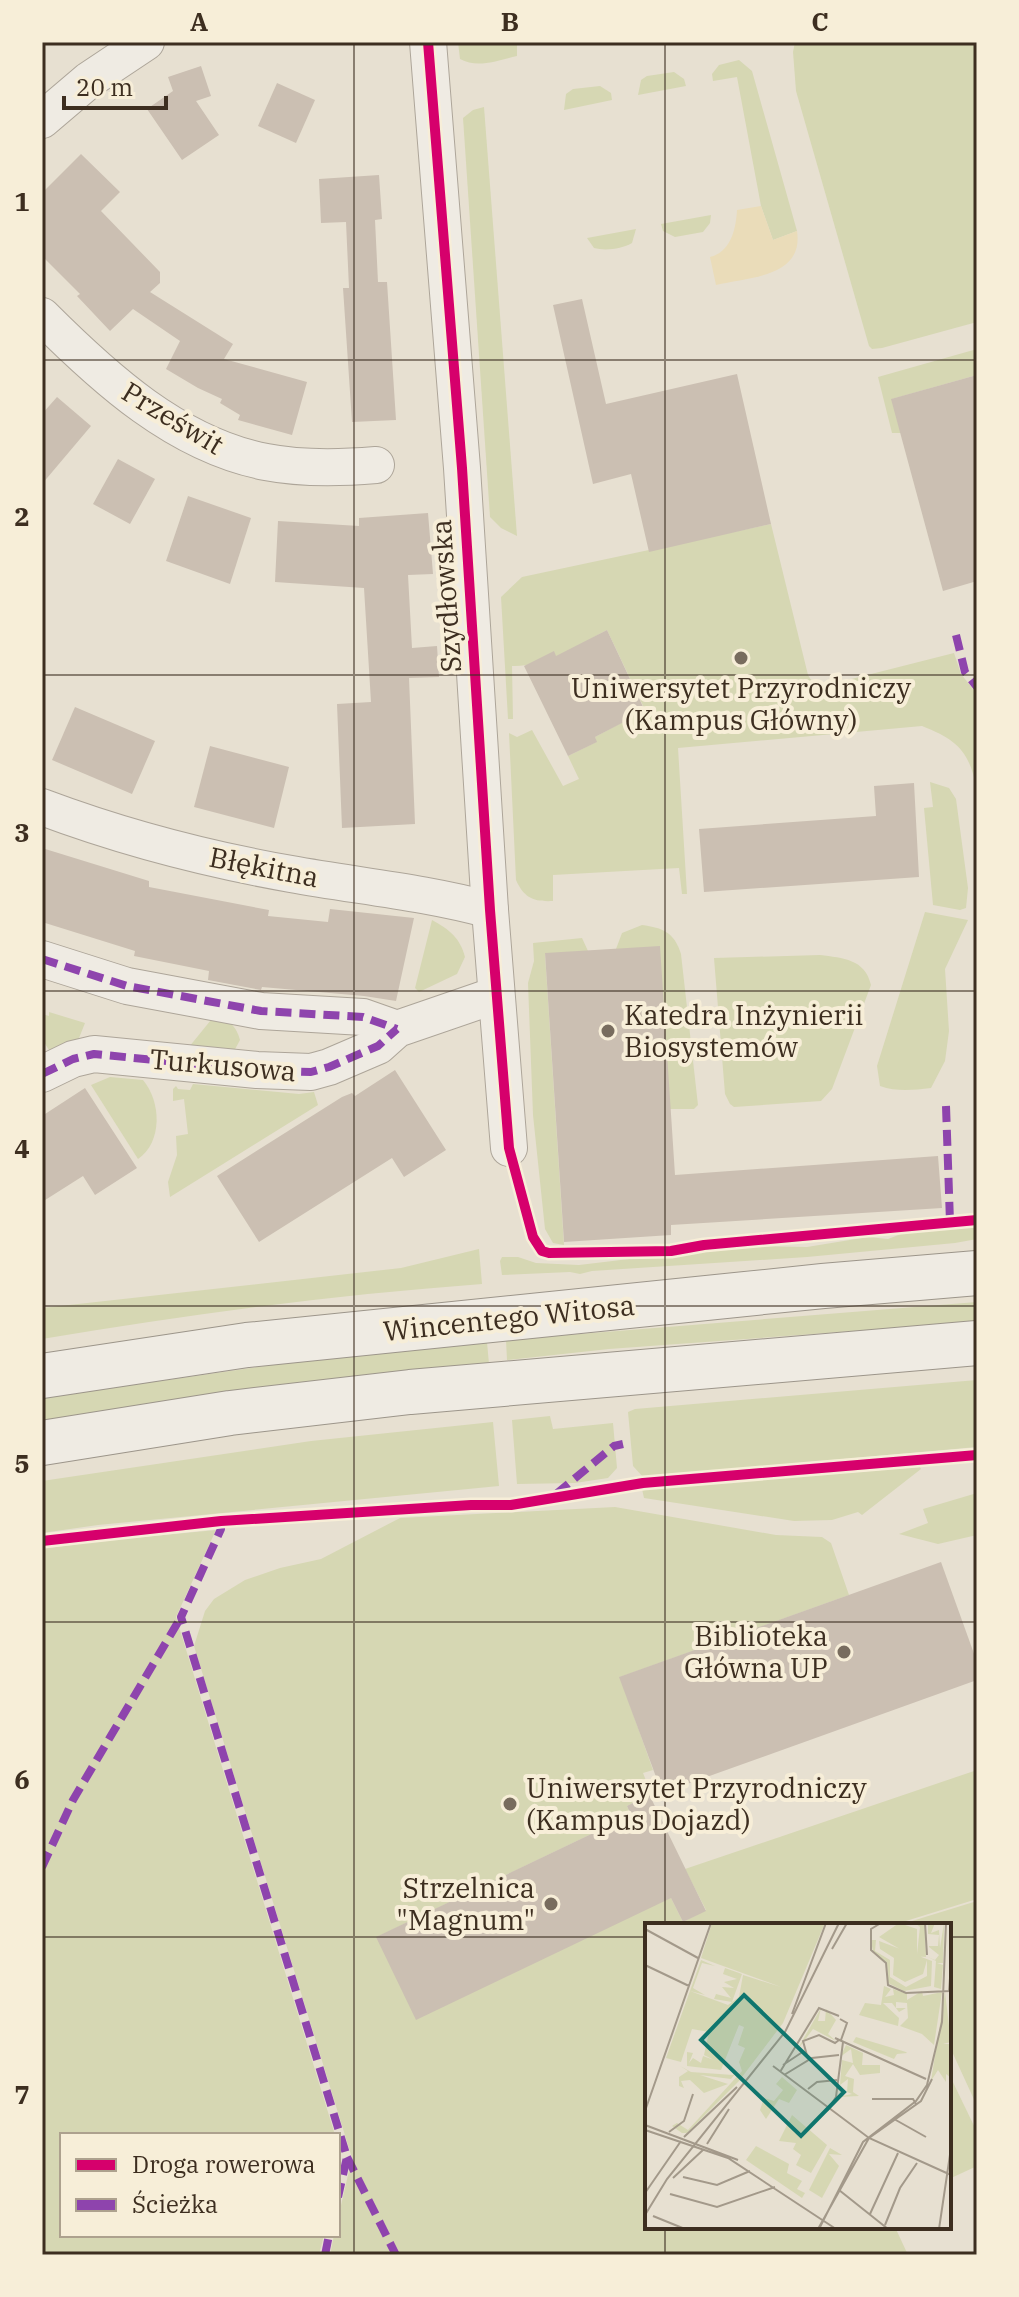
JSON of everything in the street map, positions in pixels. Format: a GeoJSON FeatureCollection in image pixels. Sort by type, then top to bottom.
{"type":"FeatureCollection","features":[{"type":"Feature","properties":{"kind":"main road"},"geometry":{"type":"LineString","coordinates":[[823,1286],[977,1257]]}},
{"type":"Feature","properties":{"kind":"main road","name":"Wincentego Witosa"},"geometry":{"type":"LineString","coordinates":[[42,1376],[247,1345],[977,1273]]}},
{"type":"Feature","properties":{"kind":"main road"},"geometry":{"type":"LineString","coordinates":[[42,1443],[230,1413],[410,1392],[977,1343]]}},
{"type":"Feature","properties":{"kind":"street"},"geometry":{"type":"LineString","coordinates":[[42,120],[89,80],[146,42]]}},
{"type":"Feature","properties":{"kind":"street","name":"Szydłowska"},"geometry":{"type":"LineString","coordinates":[[428,42],[462,468],[490,910],[509,1148]]}},
{"type":"Feature","properties":{"kind":"street","name":"Prześwit"},"geometry":{"type":"LineString","coordinates":[[42,316],[93,367],[132,398],[221,450],[281,464],[376,465]]}},
{"type":"Feature","properties":{"kind":"street","name":"Błękitna"},"geometry":{"type":"LineString","coordinates":[[42,807],[202,856],[291,874],[442,897],[490,910]]}},
{"type":"Feature","properties":{"kind":"street","name":"Turkusowa"},"geometry":{"type":"LineString","coordinates":[[42,959],[127,986],[261,1011],[363,1017],[397,1029]]}},
{"type":"Feature","properties":{"kind":"street","name":"Turkusowa"},"geometry":{"type":"LineString","coordinates":[[42,1074],[73,1059],[94,1054],[257,1070],[311,1072],[378,1046],[397,1029],[496,995]]}},
{"type":"Feature","properties":{"kind":"green space"},"geometry":{"type":"Polygon","coordinates":[[[458,42],[517,42],[517,56],[488,63],[467,62],[460,59],[458,42]]]}},
{"type":"Feature","properties":{"kind":"green space"},"geometry":{"type":"Polygon","coordinates":[[[795,42],[977,42],[977,322],[882,348],[872,349],[869,346],[796,91],[795,42]]]}},
{"type":"Feature","properties":{"kind":"green space"},"geometry":{"type":"Polygon","coordinates":[[[739,60],[752,71],[797,231],[773,240],[761,206],[737,77],[713,81],[712,74],[719,65],[739,60]]]}},
{"type":"Feature","properties":{"kind":"green space"},"geometry":{"type":"Polygon","coordinates":[[[674,72],[684,79],[686,86],[638,95],[641,80],[647,76],[674,72]]]}},
{"type":"Feature","properties":{"kind":"green space"},"geometry":{"type":"Polygon","coordinates":[[[600,86],[611,93],[612,100],[564,110],[566,94],[573,89],[600,86]]]}},
{"type":"Feature","properties":{"kind":"green space"},"geometry":{"type":"Polygon","coordinates":[[[484,107],[517,536],[501,528],[490,517],[463,118],[473,110],[484,107]]]}},
{"type":"Feature","properties":{"kind":"green space"},"geometry":{"type":"Polygon","coordinates":[[[711,215],[710,223],[703,232],[675,237],[663,231],[661,224],[711,215]]]}},
{"type":"Feature","properties":{"kind":"green space"},"geometry":{"type":"Polygon","coordinates":[[[636,229],[632,243],[618,248],[594,248],[587,238],[636,229]]]}},
{"type":"Feature","properties":{"kind":"green space"},"geometry":{"type":"Polygon","coordinates":[[[977,349],[977,375],[892,399],[901,433],[892,433],[878,377],[977,349]]]}},
{"type":"Feature","properties":{"kind":"green space"},"geometry":{"type":"Polygon","coordinates":[[[771,524],[808,675],[816,688],[954,653],[961,674],[977,694],[977,791],[971,766],[960,749],[945,737],[922,726],[678,748],[687,894],[682,894],[679,868],[553,875],[553,901],[530,898],[516,880],[509,733],[517,737],[532,730],[563,786],[579,779],[568,756],[596,742],[595,737],[645,710],[607,630],[549,659],[512,666],[513,719],[508,719],[501,597],[522,577],[771,524]]]}},
{"type":"Feature","properties":{"kind":"green space"},"geometry":{"type":"Polygon","coordinates":[[[930,782],[949,788],[956,799],[968,888],[966,908],[960,910],[933,905],[924,808],[933,807],[930,782]]]}},
{"type":"Feature","properties":{"kind":"green space"},"geometry":{"type":"Polygon","coordinates":[[[925,912],[968,920],[945,969],[949,1031],[945,1061],[931,1088],[886,1088],[880,1086],[877,1066],[925,912]]]}},
{"type":"Feature","properties":{"kind":"green space"},"geometry":{"type":"Polygon","coordinates":[[[432,920],[453,935],[465,957],[457,974],[419,992],[415,988],[432,920]]]}},
{"type":"Feature","properties":{"kind":"green space"},"geometry":{"type":"Polygon","coordinates":[[[642,925],[667,932],[681,954],[698,1105],[694,1109],[670,1109],[616,949],[622,933],[642,925]]]}},
{"type":"Feature","properties":{"kind":"green space"},"geometry":{"type":"Polygon","coordinates":[[[582,938],[588,951],[545,954],[564,1245],[553,1243],[545,1229],[533,1115],[528,983],[534,961],[533,943],[582,938]]]}},
{"type":"Feature","properties":{"kind":"green space"},"geometry":{"type":"Polygon","coordinates":[[[820,955],[852,961],[864,970],[871,985],[832,1089],[821,1101],[734,1107],[725,1094],[714,958],[820,955]]]}},
{"type":"Feature","properties":{"kind":"green space"},"geometry":{"type":"Polygon","coordinates":[[[49,1012],[85,1023],[77,1043],[47,1053],[49,1050],[42,1039],[42,1014],[49,1016],[49,1012]]]}},
{"type":"Feature","properties":{"kind":"green space"},"geometry":{"type":"Polygon","coordinates":[[[215,1015],[228,1021],[236,1030],[240,1040],[233,1053],[189,1047],[215,1015]]]}},
{"type":"Feature","properties":{"kind":"green space"},"geometry":{"type":"Polygon","coordinates":[[[110,1077],[143,1080],[153,1099],[157,1121],[155,1132],[146,1152],[138,1159],[91,1085],[110,1077]]]}},
{"type":"Feature","properties":{"kind":"green space"},"geometry":{"type":"Polygon","coordinates":[[[193,1084],[299,1094],[314,1092],[318,1105],[170,1197],[168,1182],[177,1155],[176,1136],[188,1134],[184,1099],[173,1101],[173,1089],[176,1086],[190,1090],[193,1084]]]}},
{"type":"Feature","properties":{"kind":"green space"},"geometry":{"type":"Polygon","coordinates":[[[977,1226],[977,1239],[955,1243],[580,1274],[502,1275],[500,1261],[502,1257],[518,1257],[536,1263],[579,1265],[646,1257],[704,1245],[807,1247],[868,1237],[888,1239],[901,1234],[977,1226]]]}},
{"type":"Feature","properties":{"kind":"green space"},"geometry":{"type":"Polygon","coordinates":[[[479,1249],[482,1284],[261,1306],[42,1339],[42,1308],[401,1268],[479,1249]]]}},
{"type":"Feature","properties":{"kind":"green space"},"geometry":{"type":"Polygon","coordinates":[[[977,1302],[977,1322],[609,1349],[507,1360],[506,1340],[977,1302]]]}},
{"type":"Feature","properties":{"kind":"green space"},"geometry":{"type":"Polygon","coordinates":[[[487,1342],[489,1364],[42,1422],[42,1398],[327,1357],[487,1342]]]}},
{"type":"Feature","properties":{"kind":"green space"},"geometry":{"type":"Polygon","coordinates":[[[977,1380],[977,1447],[643,1477],[633,1466],[628,1412],[635,1409],[977,1380]]]}},
{"type":"Feature","properties":{"kind":"green space"},"geometry":{"type":"Polygon","coordinates":[[[550,1416],[553,1429],[613,1423],[617,1468],[608,1478],[575,1483],[517,1484],[512,1420],[550,1416]]]}},
{"type":"Feature","properties":{"kind":"green space"},"geometry":{"type":"Polygon","coordinates":[[[493,1422],[499,1486],[42,1533],[42,1481],[311,1441],[493,1422]]]}},
{"type":"Feature","properties":{"kind":"green space"},"geometry":{"type":"Polygon","coordinates":[[[920,1467],[862,1515],[858,1512],[832,1520],[794,1521],[644,1498],[642,1489],[920,1467]]]}},
{"type":"Feature","properties":{"kind":"green space"},"geometry":{"type":"Polygon","coordinates":[[[977,1493],[977,1535],[938,1544],[899,1534],[928,1523],[923,1509],[977,1493]]]}},
{"type":"Feature","properties":{"kind":"green space"},"geometry":{"type":"Polygon","coordinates":[[[615,1507],[776,1535],[822,1537],[831,1543],[849,1595],[620,1677],[653,1770],[643,1773],[651,1793],[627,1806],[631,1815],[377,1937],[671,1898],[683,1922],[706,1910],[685,1869],[977,1770],[977,1899],[899,1923],[645,1923],[645,2229],[896,2229],[908,2255],[330,2255],[334,2237],[340,2237],[340,2209],[352,2158],[194,1646],[205,1611],[214,1599],[245,1580],[321,1559],[400,1518],[615,1507]]]}},
{"type":"Feature","properties":{"kind":"green space"},"geometry":{"type":"Polygon","coordinates":[[[216,1530],[176,1617],[334,2133],[60,2133],[60,2237],[324,2237],[319,2255],[42,2255],[42,1549],[216,1530]]]}},
{"type":"Feature","properties":{"kind":"green space"},"geometry":{"type":"Polygon","coordinates":[[[977,1901],[977,2106],[951,2049],[951,1923],[906,1923],[977,1901]]]}},
{"type":"Feature","properties":{"kind":"green space"},"geometry":{"type":"Polygon","coordinates":[[[951,2078],[977,2132],[977,2166],[951,2178],[951,2078]]]}},
{"type":"Feature","properties":{"kind":"sand"},"geometry":{"type":"Polygon","coordinates":[[[761,206],[773,240],[797,231],[797,246],[792,258],[783,266],[758,277],[716,285],[710,257],[728,245],[734,232],[737,210],[761,206]]]}},
{"type":"Feature","properties":{"kind":"building"},"geometry":{"type":"Polygon","coordinates":[[[201,66],[211,96],[196,101],[219,135],[182,160],[147,109],[173,91],[168,77],[201,66]]]}},
{"type":"Feature","properties":{"kind":"building"},"geometry":{"type":"Polygon","coordinates":[[[277,83],[315,100],[296,143],[258,126],[277,83]]]}},
{"type":"Feature","properties":{"kind":"building"},"geometry":{"type":"Polygon","coordinates":[[[81,154],[120,192],[101,211],[160,272],[160,283],[150,292],[233,344],[224,359],[307,382],[292,435],[238,420],[240,415],[220,403],[222,399],[166,369],[180,341],[133,309],[110,331],[77,296],[80,294],[42,256],[42,193],[81,154]]]}},
{"type":"Feature","properties":{"kind":"building"},"geometry":{"type":"Polygon","coordinates":[[[379,175],[382,219],[375,220],[378,282],[387,282],[396,420],[352,422],[343,288],[349,288],[346,222],[321,223],[319,179],[379,175]]]}},
{"type":"Feature","properties":{"kind":"building"},"geometry":{"type":"Polygon","coordinates":[[[582,299],[606,404],[737,374],[771,524],[649,552],[631,474],[593,484],[553,305],[582,299]]]}},
{"type":"Feature","properties":{"kind":"building"},"geometry":{"type":"Polygon","coordinates":[[[977,375],[977,581],[943,591],[891,399],[977,375]]]}},
{"type":"Feature","properties":{"kind":"building"},"geometry":{"type":"Polygon","coordinates":[[[57,397],[91,426],[42,484],[42,414],[57,397]]]}},
{"type":"Feature","properties":{"kind":"building"},"geometry":{"type":"Polygon","coordinates":[[[118,459],[155,479],[130,524],[93,504],[118,459]]]}},
{"type":"Feature","properties":{"kind":"building"},"geometry":{"type":"Polygon","coordinates":[[[188,496],[251,518],[230,584],[166,561],[188,496]]]}},
{"type":"Feature","properties":{"kind":"building"},"geometry":{"type":"Polygon","coordinates":[[[428,513],[433,574],[408,575],[412,648],[437,646],[439,677],[409,678],[415,824],[342,828],[337,704],[371,702],[364,588],[275,582],[278,521],[359,526],[359,518],[428,513]]]}},
{"type":"Feature","properties":{"kind":"building"},"geometry":{"type":"Polygon","coordinates":[[[607,630],[645,711],[595,737],[597,742],[568,756],[524,666],[554,651],[556,656],[607,630]]]}},
{"type":"Feature","properties":{"kind":"building"},"geometry":{"type":"Polygon","coordinates":[[[75,707],[155,741],[132,794],[52,760],[75,707]]]}},
{"type":"Feature","properties":{"kind":"building"},"geometry":{"type":"Polygon","coordinates":[[[210,746],[289,767],[274,828],[194,807],[210,746]]]}},
{"type":"Feature","properties":{"kind":"building"},"geometry":{"type":"Polygon","coordinates":[[[914,783],[919,877],[704,892],[699,829],[876,816],[874,786],[914,783]]]}},
{"type":"Feature","properties":{"kind":"building"},"geometry":{"type":"Polygon","coordinates":[[[42,848],[149,881],[149,887],[269,910],[268,916],[328,922],[330,909],[414,918],[396,1001],[262,987],[261,990],[208,980],[209,971],[134,956],[135,951],[42,922],[42,848]]]}},
{"type":"Feature","properties":{"kind":"building","name":"Katedra Inżynierii Biosystemów"},"geometry":{"type":"Polygon","coordinates":[[[660,946],[675,1175],[938,1156],[942,1208],[671,1225],[671,1235],[564,1242],[545,953],[660,946]]]}},
{"type":"Feature","properties":{"kind":"building"},"geometry":{"type":"Polygon","coordinates":[[[395,1070],[446,1150],[404,1177],[392,1158],[259,1242],[217,1176],[342,1097],[352,1093],[355,1096],[395,1070]]]}},
{"type":"Feature","properties":{"kind":"building"},"geometry":{"type":"Polygon","coordinates":[[[85,1088],[137,1168],[95,1195],[83,1176],[42,1202],[42,1116],[85,1088]]]}},
{"type":"Feature","properties":{"kind":"building"},"geometry":{"type":"Polygon","coordinates":[[[941,1562],[977,1662],[977,1680],[662,1793],[619,1677],[941,1562]]]}},
{"type":"Feature","properties":{"kind":"building","name":"Strzelnica \"Magnum\""},"geometry":{"type":"Polygon","coordinates":[[[649,1794],[706,1911],[683,1922],[671,1898],[416,2020],[376,1937],[631,1815],[627,1806],[649,1794]]]}},
{"type":"Feature","properties":{"kind":"marked path"},"geometry":{"type":"LineString","coordinates":[[956,635],[965,672],[977,687]]}},
{"type":"Feature","properties":{"kind":"marked path"},"geometry":{"type":"LineString","coordinates":[[42,959],[127,986],[261,1011],[363,1017],[397,1029]]}},
{"type":"Feature","properties":{"kind":"marked path"},"geometry":{"type":"LineString","coordinates":[[42,1074],[73,1059],[94,1054],[257,1070],[311,1072],[378,1046],[397,1029]]}},
{"type":"Feature","properties":{"kind":"marked path"},"geometry":{"type":"LineString","coordinates":[[946,1106],[950,1222]]}},
{"type":"Feature","properties":{"kind":"marked path"},"geometry":{"type":"LineString","coordinates":[[556,1494],[614,1446],[623,1444]]}},
{"type":"Feature","properties":{"kind":"marked path"},"geometry":{"type":"LineString","coordinates":[[221,1521],[221,1529],[181,1617],[340,2133]]}},
{"type":"Feature","properties":{"kind":"marked path"},"geometry":{"type":"LineString","coordinates":[[42,1867],[73,1800],[181,1617]]}},
{"type":"Feature","properties":{"kind":"marked path"},"geometry":{"type":"LineString","coordinates":[[340,2134],[347,2157],[340,2188]]}},
{"type":"Feature","properties":{"kind":"marked path"},"geometry":{"type":"LineString","coordinates":[[347,2157],[396,2255]]}},
{"type":"Feature","properties":{"kind":"marked path"},"geometry":{"type":"LineString","coordinates":[[325,2255],[329,2237]]}},
{"type":"Feature","properties":{"kind":"cycle path"},"geometry":{"type":"LineString","coordinates":[[428,42],[462,468],[490,910],[509,1148],[533,1237],[542,1251],[549,1253],[671,1251],[704,1245],[977,1220]]}},
{"type":"Feature","properties":{"kind":"cycle path"},"geometry":{"type":"LineString","coordinates":[[42,1541],[221,1521],[511,1505],[643,1483],[977,1455]]}},
{"type":"Feature","properties":{"kind":"place","name":"Uniwersytet Przyrodniczy (Kampus Główny)"},"geometry":{"type":"Point","coordinates":[741,658]}},
{"type":"Feature","properties":{"kind":"place","name":"Katedra Inżynierii Biosystemów"},"geometry":{"type":"Point","coordinates":[608,1031]}},
{"type":"Feature","properties":{"kind":"place","name":"Biblioteka Główna UP"},"geometry":{"type":"Point","coordinates":[844,1652]}},
{"type":"Feature","properties":{"kind":"place","name":"Uniwersytet Przyrodniczy (Kampus Dojazd)"},"geometry":{"type":"Point","coordinates":[510,1804]}},
{"type":"Feature","properties":{"kind":"place","name":"Strzelnica \"Magnum\""},"geometry":{"type":"Point","coordinates":[551,1904]}}]}
